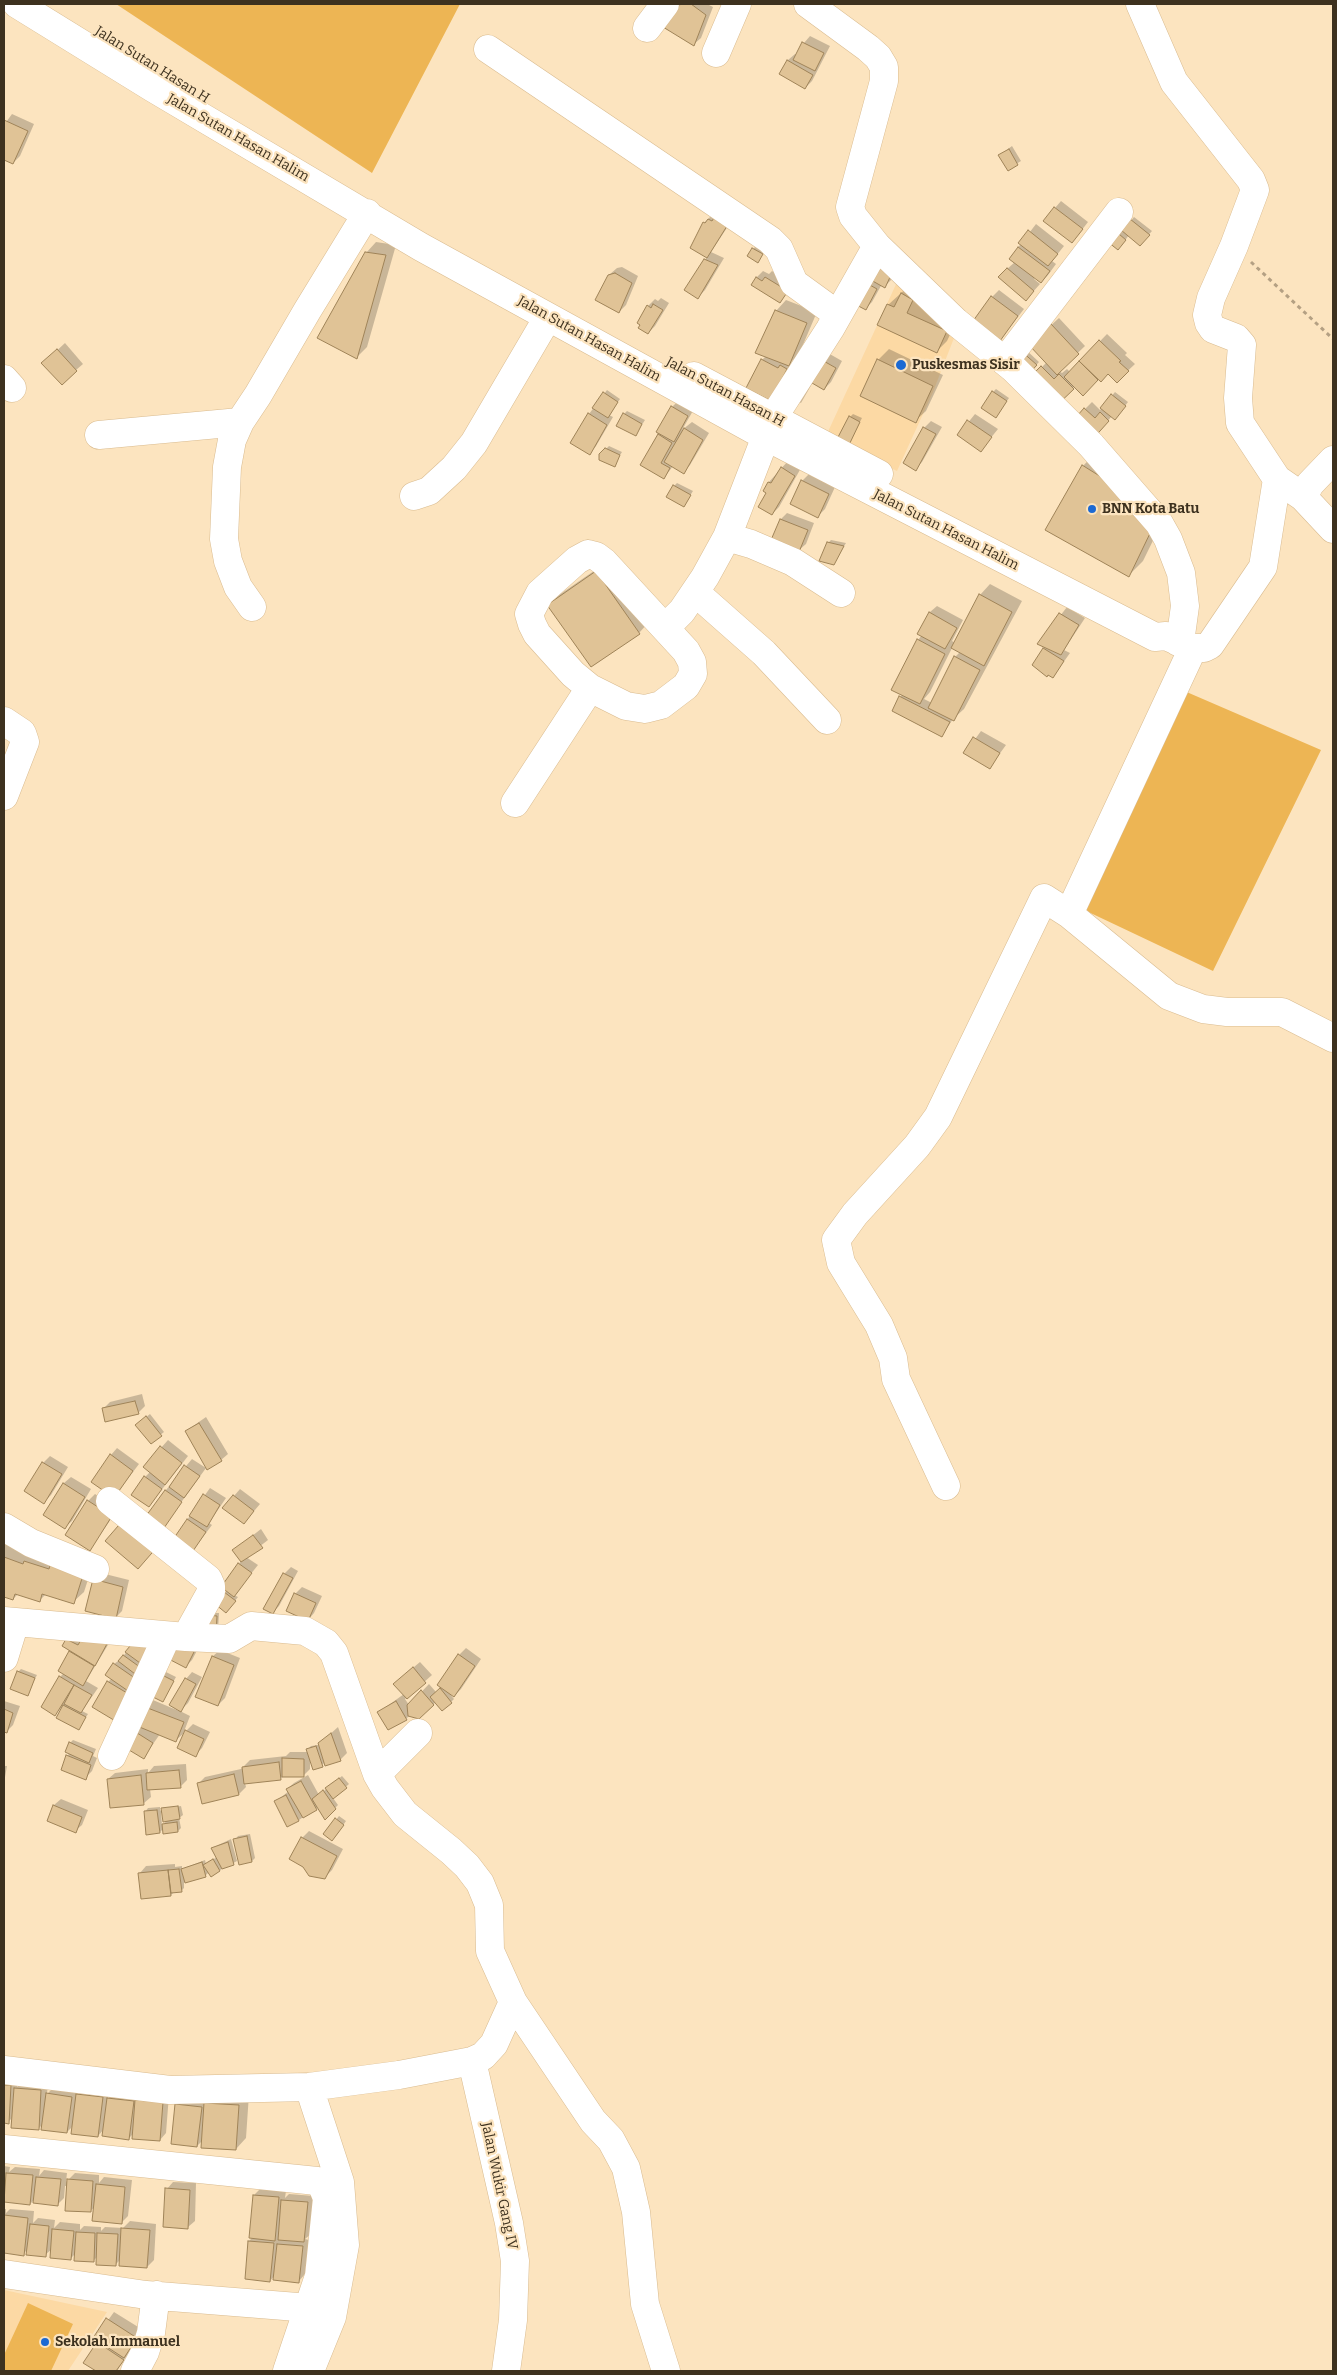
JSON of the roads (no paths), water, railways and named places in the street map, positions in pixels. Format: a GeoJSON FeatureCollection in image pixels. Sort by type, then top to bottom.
{"type":"FeatureCollection","features":[{"type":"Feature","properties":{"kind":"street","name":"Jalan Sutan Hasan Halim"},"geometry":{"type":"LineString","coordinates":[[17,4],[153,88],[368,213],[421,247],[548,317],[769,427],[1156,637],[1182,643]]}},
{"type":"Feature","properties":{"kind":"street","name":"Jalan Sutan Hasan H"},"geometry":{"type":"LineString","coordinates":[[53,4],[335,180],[493,272],[769,427]]}},
{"type":"Feature","properties":{"kind":"street"},"geometry":{"type":"LineString","coordinates":[[647,28],[665,4]]}},
{"type":"Feature","properties":{"kind":"street"},"geometry":{"type":"LineString","coordinates":[[716,53],[737,4]]}},
{"type":"Feature","properties":{"kind":"street"},"geometry":{"type":"LineString","coordinates":[[808,4],[868,48],[878,57],[884,68],[884,81],[850,207],[853,216],[877,246],[956,322],[1005,361],[1091,445],[1159,523],[1168,539],[1181,573],[1185,606],[1181,635],[1182,643],[1061,908]]}},
{"type":"Feature","properties":{"kind":"street"},"geometry":{"type":"LineString","coordinates":[[1140,4],[1174,82],[1251,180],[1255,190],[1234,246],[1211,298],[1207,315],[1208,323],[1213,329],[1236,338],[1242,345],[1238,398],[1240,423],[1277,479],[1303,497],[1333,529]]}},
{"type":"Feature","properties":{"kind":"street"},"geometry":{"type":"LineString","coordinates":[[488,49],[770,240],[785,260],[788,273],[794,283],[838,316]]}},
{"type":"Feature","properties":{"kind":"street"},"geometry":{"type":"LineString","coordinates":[[1005,361],[1119,212]]}},
{"type":"Feature","properties":{"kind":"street"},"geometry":{"type":"LineString","coordinates":[[252,608],[238,587],[228,561],[224,539],[226,467],[232,440],[240,422],[368,213]]}},
{"type":"Feature","properties":{"kind":"street"},"geometry":{"type":"LineString","coordinates":[[665,628],[696,593],[727,537],[769,427],[838,316],[877,246]]}},
{"type":"Feature","properties":{"kind":"street"},"geometry":{"type":"LineString","coordinates":[[414,496],[429,491],[454,468],[474,443],[548,317]]}},
{"type":"Feature","properties":{"kind":"street"},"geometry":{"type":"LineString","coordinates":[[98,435],[240,422]]}},
{"type":"Feature","properties":{"kind":"street"},"geometry":{"type":"LineString","coordinates":[[1303,497],[1310,484],[1333,460]]}},
{"type":"Feature","properties":{"kind":"street"},"geometry":{"type":"LineString","coordinates":[[1182,643],[1204,648],[1210,645],[1263,567],[1277,479]]}},
{"type":"Feature","properties":{"kind":"street"},"geometry":{"type":"LineString","coordinates":[[727,537],[751,544],[793,562],[841,593]]}},
{"type":"Feature","properties":{"kind":"street"},"geometry":{"type":"LineString","coordinates":[[588,554],[596,556],[604,562],[665,628],[686,651],[692,662],[693,674],[686,686],[674,697],[661,705],[645,709],[626,706],[590,688],[573,674],[537,634],[529,614],[540,593],[577,560],[588,554]]}},
{"type":"Feature","properties":{"kind":"street"},"geometry":{"type":"LineString","coordinates":[[696,593],[764,653],[827,720]]}},
{"type":"Feature","properties":{"kind":"street"},"geometry":{"type":"LineString","coordinates":[[515,804],[590,688]]}},
{"type":"Feature","properties":{"kind":"street"},"geometry":{"type":"LineString","coordinates":[[4,720],[22,733],[25,742],[4,796]]}},
{"type":"Feature","properties":{"kind":"street"},"geometry":{"type":"LineString","coordinates":[[946,1486],[896,1379],[893,1358],[879,1325],[841,1263],[836,1240],[855,1214],[917,1146],[938,1118],[1044,898],[1061,908],[1169,996],[1203,1009],[1227,1012],[1282,1012],[1333,1038]]}},
{"type":"Feature","properties":{"kind":"street"},"geometry":{"type":"LineString","coordinates":[[110,1501],[208,1579],[211,1586],[210,1592],[176,1637],[112,1756]]}},
{"type":"Feature","properties":{"kind":"street"},"geometry":{"type":"LineString","coordinates":[[4,1527],[31,1543],[95,1569]]}},
{"type":"Feature","properties":{"kind":"street"},"geometry":{"type":"LineString","coordinates":[[4,1658],[9,1621],[176,1637],[229,1639],[251,1626],[304,1631],[321,1639],[334,1653],[377,1774],[405,1814],[451,1851],[467,1866],[480,1883],[489,1905],[490,1951],[512,2002],[593,2121],[611,2140],[626,2168],[636,2212],[646,2304],[666,2371]]}},
{"type":"Feature","properties":{"kind":"street"},"geometry":{"type":"LineString","coordinates":[[377,1774],[418,1733]]}},
{"type":"Feature","properties":{"kind":"street"},"geometry":{"type":"LineString","coordinates":[[4,2070],[170,2090],[309,2087],[399,2075],[472,2061],[483,2056],[494,2044],[512,2002]]}},
{"type":"Feature","properties":{"kind":"street","name":"Jalan Wukir Gang IV"},"geometry":{"type":"LineString","coordinates":[[472,2061],[509,2223],[515,2261],[513,2320],[506,2371]]}},
{"type":"Feature","properties":{"kind":"street"},"geometry":{"type":"LineString","coordinates":[[306,2371],[332,2317],[345,2245],[340,2182],[309,2087]]}},
{"type":"Feature","properties":{"kind":"street"},"geometry":{"type":"LineString","coordinates":[[4,2149],[317,2181],[323,2188],[327,2198],[319,2276],[310,2308],[306,2371]]}},
{"type":"Feature","properties":{"kind":"street"},"geometry":{"type":"LineString","coordinates":[[4,2274],[156,2295],[310,2308]]}},
{"type":"Feature","properties":{"kind":"street"},"geometry":{"type":"LineString","coordinates":[[135,2371],[146,2352],[156,2295]]}},
{"type":"Feature","properties":{"kind":"place","name":"Puskesmas Sisir"},"geometry":{"type":"Point","coordinates":[901,365]}},
{"type":"Feature","properties":{"kind":"place","name":"BNN Kota Batu"},"geometry":{"type":"Point","coordinates":[1092,509]}},
{"type":"Feature","properties":{"kind":"place","name":"Sekolah Immanuel"},"geometry":{"type":"Point","coordinates":[45,2342]}}]}
